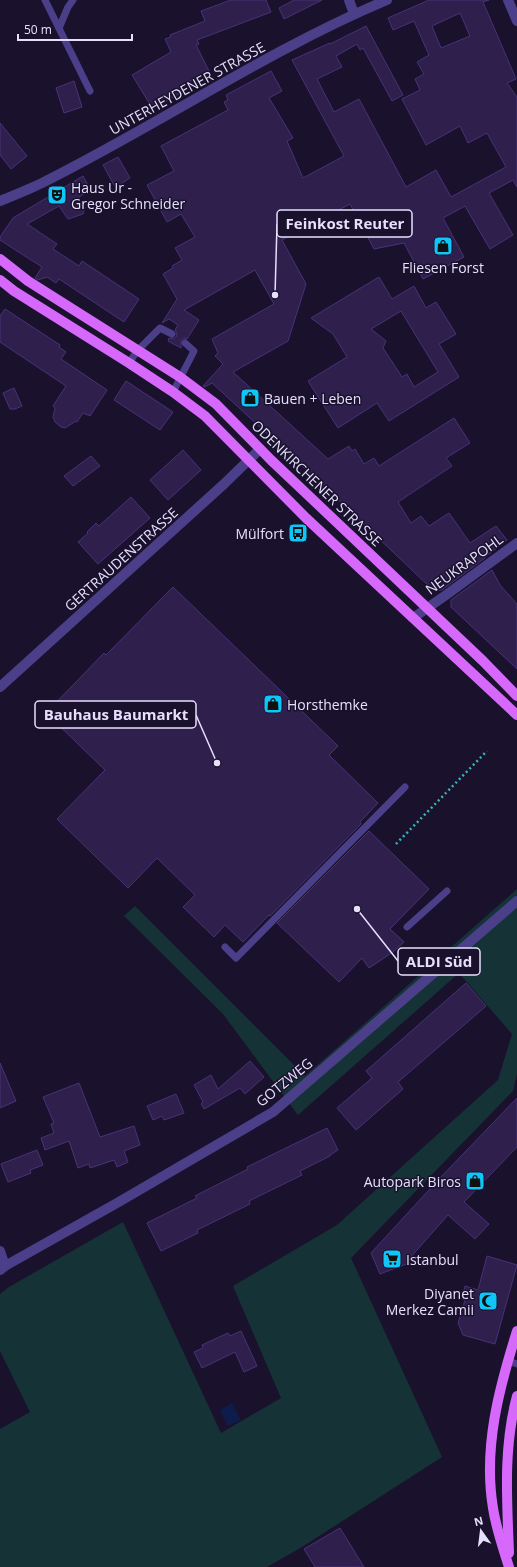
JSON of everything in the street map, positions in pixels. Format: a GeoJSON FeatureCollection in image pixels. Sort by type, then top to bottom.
{"type":"FeatureCollection","features":[{"type":"Feature","properties":{"kind":"main road","name":"ODENKIRCHENER STRASSE"},"geometry":{"type":"LineString","coordinates":[[0,259],[28,281],[180,377],[216,404],[260,449],[428,608],[517,696]]}},
{"type":"Feature","properties":{"kind":"main road"},"geometry":{"type":"LineString","coordinates":[[0,280],[14,291],[173,392],[205,416],[306,518],[517,715]]}},
{"type":"Feature","properties":{"kind":"main road"},"geometry":{"type":"LineString","coordinates":[[509,1567],[492,1508],[490,1477],[491,1444],[497,1403],[512,1362],[517,1331]]}},
{"type":"Feature","properties":{"kind":"main road"},"geometry":{"type":"LineString","coordinates":[[509,1567],[506,1490],[507,1447],[517,1396]]}},
{"type":"Feature","properties":{"kind":"street"},"geometry":{"type":"LineString","coordinates":[[349,0],[354,14]]}},
{"type":"Feature","properties":{"kind":"street","name":"UNTERHEYDENER STRASSE"},"geometry":{"type":"LineString","coordinates":[[0,202],[43,183],[277,54],[354,14],[387,0]]}},
{"type":"Feature","properties":{"kind":"street"},"geometry":{"type":"LineString","coordinates":[[508,0],[517,21]]}},
{"type":"Feature","properties":{"kind":"street","name":"GERTRAUDENSTRASSE"},"geometry":{"type":"LineString","coordinates":[[0,687],[260,449]]}},
{"type":"Feature","properties":{"kind":"street","name":"NEUKRAPOHL"},"geometry":{"type":"LineString","coordinates":[[412,618],[517,543]]}},
{"type":"Feature","properties":{"kind":"street","name":"GOTZWEG"},"geometry":{"type":"LineString","coordinates":[[3,1268],[273,1112],[517,901]]}},
{"type":"Feature","properties":{"kind":"street"},"geometry":{"type":"LineString","coordinates":[[0,1251],[3,1268]]}},
{"type":"Feature","properties":{"kind":"lane"},"geometry":{"type":"LineString","coordinates":[[46,0],[90,91]]}},
{"type":"Feature","properties":{"kind":"lane"},"geometry":{"type":"LineString","coordinates":[[59,28],[73,0]]}},
{"type":"Feature","properties":{"kind":"lane"},"geometry":{"type":"LineString","coordinates":[[129,363],[137,350],[160,328],[172,334]]}},
{"type":"Feature","properties":{"kind":"lane"},"geometry":{"type":"LineString","coordinates":[[173,392],[194,351],[185,343]]}},
{"type":"Feature","properties":{"kind":"lane"},"geometry":{"type":"LineString","coordinates":[[225,947],[236,958],[405,787]]}},
{"type":"Feature","properties":{"kind":"lane"},"geometry":{"type":"LineString","coordinates":[[407,926],[447,891]]}},
{"type":"Feature","properties":{"kind":"path"},"geometry":{"type":"LineString","coordinates":[[396,844],[487,751]]}},
{"type":"Feature","properties":{"kind":"green space"},"geometry":{"type":"Polygon","coordinates":[[[517,889],[517,1074],[513,1091],[351,1258],[442,1457],[302,1547],[267,1567],[0,1567],[0,1429],[30,1412],[0,1351],[0,1294],[9,1287],[123,1222],[221,1433],[281,1398],[233,1286],[337,1225],[498,1080],[512,1034],[459,973],[298,1115],[223,1014],[124,916],[135,906],[305,1076],[517,889]]]}},
{"type":"Feature","properties":{"kind":"water"},"geometry":{"type":"Polygon","coordinates":[[[232,1403],[241,1420],[228,1426],[220,1410],[232,1403]]]}},
{"type":"Feature","properties":{"kind":"building"},"geometry":{"type":"Polygon","coordinates":[[[231,0],[266,0],[271,12],[197,40],[199,44],[196,45],[209,71],[179,87],[182,92],[153,109],[132,75],[171,52],[165,39],[171,37],[170,35],[205,21],[201,11],[231,0]]]}},
{"type":"Feature","properties":{"kind":"building"},"geometry":{"type":"Polygon","coordinates":[[[294,0],[322,0],[284,19],[279,8],[294,0]]]}},
{"type":"Feature","properties":{"kind":"building"},"geometry":{"type":"Polygon","coordinates":[[[429,0],[489,0],[483,2],[516,79],[507,83],[517,97],[517,187],[513,180],[489,193],[513,235],[490,249],[465,206],[443,218],[464,257],[423,279],[404,243],[374,249],[350,204],[282,240],[306,284],[288,341],[233,372],[328,459],[349,446],[352,451],[355,449],[364,464],[374,458],[379,466],[454,418],[470,443],[446,458],[452,466],[398,502],[411,523],[421,516],[429,526],[449,513],[470,543],[496,526],[507,540],[442,590],[434,591],[212,383],[205,387],[203,386],[223,364],[215,356],[218,353],[212,339],[274,304],[255,270],[184,310],[199,320],[187,339],[184,338],[181,340],[181,348],[168,341],[169,338],[173,339],[176,337],[177,333],[175,330],[178,325],[169,319],[162,323],[177,299],[163,274],[182,260],[175,248],[195,237],[181,214],[167,222],[147,185],[174,171],[161,146],[228,110],[224,102],[228,100],[226,95],[271,71],[282,91],[269,98],[293,138],[287,141],[303,178],[344,156],[292,60],[330,44],[366,26],[403,95],[392,101],[363,48],[360,50],[357,44],[336,56],[342,67],[317,79],[334,112],[359,99],[406,187],[436,170],[451,197],[506,167],[487,133],[468,143],[460,126],[426,145],[402,99],[420,90],[415,79],[424,74],[417,62],[429,55],[414,21],[393,30],[388,18],[429,0]],[[460,13],[432,26],[441,48],[470,36],[460,13]]]}},
{"type":"Feature","properties":{"kind":"building"},"geometry":{"type":"Polygon","coordinates":[[[74,81],[82,107],[64,113],[56,88],[74,81]]]}},
{"type":"Feature","properties":{"kind":"building"},"geometry":{"type":"Polygon","coordinates":[[[0,123],[27,156],[11,169],[0,155],[0,123]]]}},
{"type":"Feature","properties":{"kind":"building"},"geometry":{"type":"Polygon","coordinates":[[[118,157],[130,178],[119,185],[114,185],[103,165],[118,157]]]}},
{"type":"Feature","properties":{"kind":"building"},"geometry":{"type":"Polygon","coordinates":[[[83,176],[90,189],[78,198],[85,207],[83,214],[68,219],[59,206],[27,224],[57,244],[53,249],[79,266],[82,261],[139,299],[124,322],[59,279],[56,283],[47,277],[38,280],[35,278],[42,267],[0,240],[0,237],[13,218],[83,176]]]}},
{"type":"Feature","properties":{"kind":"building"},"geometry":{"type":"Polygon","coordinates":[[[379,277],[392,299],[414,286],[426,308],[436,302],[456,334],[439,344],[459,377],[389,421],[377,403],[338,428],[308,381],[347,357],[333,334],[311,318],[379,277]],[[401,311],[371,329],[386,341],[383,348],[402,377],[407,374],[414,387],[438,372],[401,311]]]}},
{"type":"Feature","properties":{"kind":"building"},"geometry":{"type":"Polygon","coordinates":[[[5,309],[60,345],[59,347],[66,352],[61,359],[107,390],[90,416],[83,413],[77,422],[76,421],[65,428],[61,427],[55,422],[53,417],[55,408],[53,406],[66,386],[0,342],[0,316],[5,309]]]}},
{"type":"Feature","properties":{"kind":"building"},"geometry":{"type":"Polygon","coordinates":[[[126,381],[173,412],[160,430],[114,400],[126,381]]]}},
{"type":"Feature","properties":{"kind":"building"},"geometry":{"type":"Polygon","coordinates":[[[14,388],[22,406],[15,409],[10,409],[3,393],[14,388]]]}},
{"type":"Feature","properties":{"kind":"building"},"geometry":{"type":"Polygon","coordinates":[[[183,450],[201,470],[168,500],[150,480],[183,450]]]}},
{"type":"Feature","properties":{"kind":"building"},"geometry":{"type":"Polygon","coordinates":[[[91,456],[100,466],[73,486],[64,476],[91,456]]]}},
{"type":"Feature","properties":{"kind":"building"},"geometry":{"type":"Polygon","coordinates":[[[131,497],[150,518],[98,564],[78,542],[96,523],[99,526],[131,497]]]}},
{"type":"Feature","properties":{"kind":"building"},"geometry":{"type":"Polygon","coordinates":[[[492,570],[500,585],[517,604],[517,669],[451,607],[451,600],[492,570]]]}},
{"type":"Feature","properties":{"kind":"building"},"geometry":{"type":"Polygon","coordinates":[[[173,587],[338,746],[329,755],[378,803],[360,822],[361,824],[243,942],[225,925],[214,937],[183,907],[195,895],[157,858],[128,888],[57,819],[105,770],[46,713],[104,653],[106,655],[173,587]]]}},
{"type":"Feature","properties":{"kind":"building"},"geometry":{"type":"Polygon","coordinates":[[[369,831],[429,889],[390,929],[404,942],[393,952],[369,968],[362,958],[339,982],[277,923],[369,831]]]}},
{"type":"Feature","properties":{"kind":"building"},"geometry":{"type":"Polygon","coordinates":[[[466,983],[486,1006],[398,1082],[403,1089],[356,1130],[337,1108],[372,1078],[366,1071],[466,983]]]}},
{"type":"Feature","properties":{"kind":"building"},"geometry":{"type":"Polygon","coordinates":[[[250,1061],[264,1077],[245,1094],[240,1088],[204,1109],[201,1104],[203,1102],[194,1085],[211,1075],[218,1089],[250,1061]]]}},
{"type":"Feature","properties":{"kind":"building"},"geometry":{"type":"Polygon","coordinates":[[[0,1063],[16,1101],[0,1108],[0,1063]]]}},
{"type":"Feature","properties":{"kind":"building"},"geometry":{"type":"Polygon","coordinates":[[[79,1083],[100,1137],[134,1126],[140,1145],[124,1151],[128,1162],[117,1167],[114,1160],[90,1168],[89,1164],[78,1168],[69,1141],[45,1150],[41,1138],[54,1133],[51,1124],[54,1123],[43,1097],[79,1083]]]}},
{"type":"Feature","properties":{"kind":"building"},"geometry":{"type":"Polygon","coordinates":[[[176,1094],[184,1113],[164,1120],[162,1116],[153,1120],[147,1106],[176,1094]]]}},
{"type":"Feature","properties":{"kind":"building"},"geometry":{"type":"Polygon","coordinates":[[[517,1098],[517,1147],[464,1202],[489,1224],[475,1239],[448,1215],[408,1260],[409,1263],[380,1274],[371,1253],[517,1098]]]}},
{"type":"Feature","properties":{"kind":"building"},"geometry":{"type":"Polygon","coordinates":[[[327,1128],[338,1150],[330,1156],[300,1171],[302,1175],[249,1201],[250,1204],[197,1230],[198,1233],[161,1251],[147,1223],[197,1198],[195,1196],[248,1169],[247,1167],[327,1128]]]}},
{"type":"Feature","properties":{"kind":"building"},"geometry":{"type":"Polygon","coordinates":[[[37,1150],[43,1165],[30,1170],[31,1173],[8,1182],[1,1164],[37,1150]]]}},
{"type":"Feature","properties":{"kind":"building","name":"Diyanet Merkez Camii"},"geometry":{"type":"Polygon","coordinates":[[[487,1256],[517,1265],[495,1344],[463,1335],[458,1323],[465,1300],[462,1299],[465,1286],[478,1290],[487,1256]]]}},
{"type":"Feature","properties":{"kind":"building"},"geometry":{"type":"Polygon","coordinates":[[[241,1331],[257,1366],[244,1372],[235,1352],[202,1368],[194,1352],[203,1348],[202,1345],[228,1333],[230,1336],[241,1331]]]}},
{"type":"Feature","properties":{"kind":"building"},"geometry":{"type":"Polygon","coordinates":[[[340,1528],[364,1567],[315,1567],[304,1549],[340,1528]]]}},
{"type":"Feature","properties":{"kind":"place","name":"Haus Ur - Gregor Schneider"},"geometry":{"type":"Point","coordinates":[57,195]}},
{"type":"Feature","properties":{"kind":"place","name":"Fliesen Forst"},"geometry":{"type":"Point","coordinates":[443,246]}},
{"type":"Feature","properties":{"kind":"place","name":"Feinkost Reuter"},"geometry":{"type":"Point","coordinates":[275,295]}},
{"type":"Feature","properties":{"kind":"place","name":"Bauen + Leben"},"geometry":{"type":"Point","coordinates":[250,398]}},
{"type":"Feature","properties":{"kind":"place","name":"Mülfort"},"geometry":{"type":"Point","coordinates":[298,533]}},
{"type":"Feature","properties":{"kind":"place","name":"Horsthemke"},"geometry":{"type":"Point","coordinates":[273,704]}},
{"type":"Feature","properties":{"kind":"place","name":"Bauhaus Baumarkt"},"geometry":{"type":"Point","coordinates":[217,763]}},
{"type":"Feature","properties":{"kind":"place","name":"ALDI Süd"},"geometry":{"type":"Point","coordinates":[357,909]}},
{"type":"Feature","properties":{"kind":"place","name":"Autopark Biros"},"geometry":{"type":"Point","coordinates":[475,1181]}},
{"type":"Feature","properties":{"kind":"place","name":"Istanbul"},"geometry":{"type":"Point","coordinates":[392,1259]}},
{"type":"Feature","properties":{"kind":"place","name":"Diyanet Merkez Camii"},"geometry":{"type":"Point","coordinates":[488,1301]}}]}
